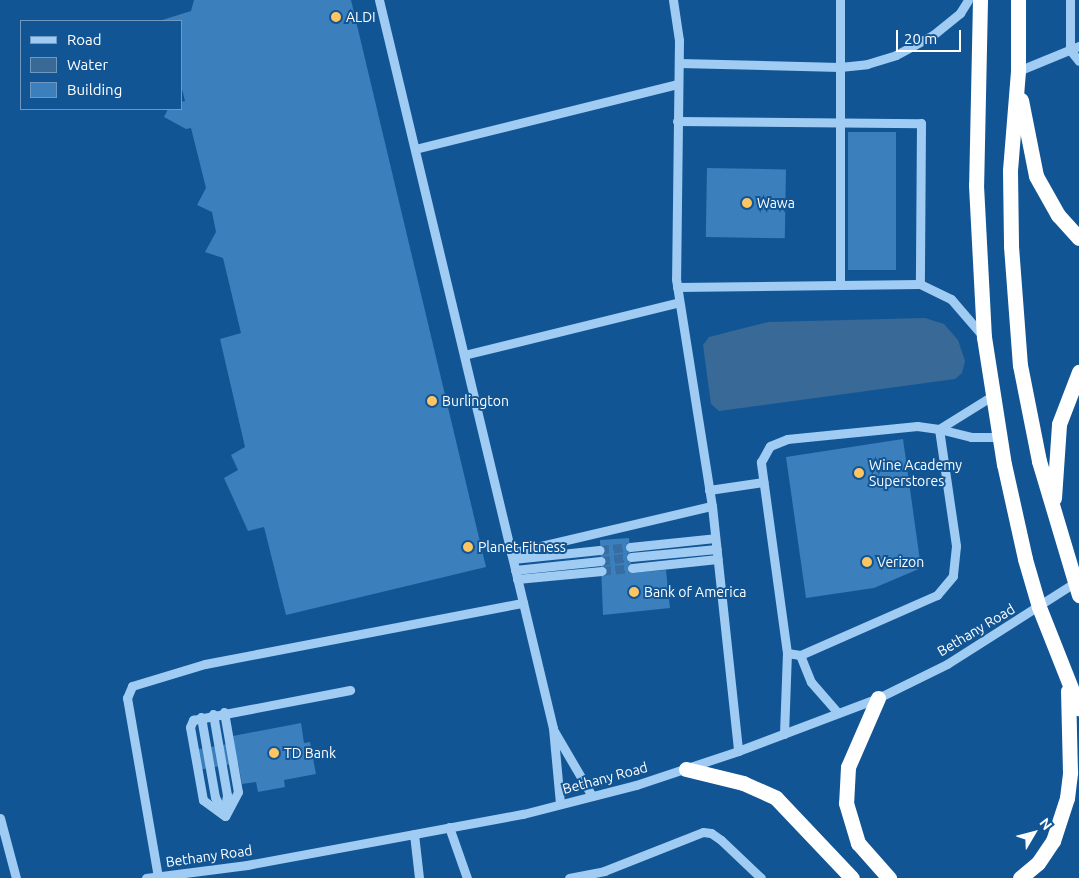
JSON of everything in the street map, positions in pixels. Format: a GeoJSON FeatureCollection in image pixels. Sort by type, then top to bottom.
{"type":"FeatureCollection","features":[{"type":"Feature","properties":{"kind":"highway"},"geometry":{"type":"LineString","coordinates":[[980,0],[976,185],[984,337],[992,396],[999,437],[1039,607],[1067,682],[1079,708]]}},
{"type":"Feature","properties":{"kind":"highway"},"geometry":{"type":"LineString","coordinates":[[1018,0],[1017,74],[1010,171],[1015,319],[1030,426],[1054,515],[1078,586]]}},
{"type":"Feature","properties":{"kind":"highway"},"geometry":{"type":"LineString","coordinates":[[1017,74],[1036,176],[1058,215],[1079,238]]}},
{"type":"Feature","properties":{"kind":"highway"},"geometry":{"type":"LineString","coordinates":[[1054,515],[1055,450],[1059,424],[1079,372]]}},
{"type":"Feature","properties":{"kind":"highway"},"geometry":{"type":"LineString","coordinates":[[1020,878],[1038,863],[1053,841],[1067,798],[1070,749],[1067,682]]}},
{"type":"Feature","properties":{"kind":"highway"},"geometry":{"type":"LineString","coordinates":[[878,698],[848,767],[846,803],[858,843],[889,878]]}},
{"type":"Feature","properties":{"kind":"highway"},"geometry":{"type":"LineString","coordinates":[[686,768],[743,783],[776,798],[852,878]]}},
{"type":"Feature","properties":{"kind":"street"},"geometry":{"type":"LineString","coordinates":[[379,0],[553,728],[560,804]]}},
{"type":"Feature","properties":{"kind":"street"},"geometry":{"type":"LineString","coordinates":[[673,0],[678,23],[679,63],[677,287],[712,506],[738,751]]}},
{"type":"Feature","properties":{"kind":"street"},"geometry":{"type":"LineString","coordinates":[[840,0],[840,283]]}},
{"type":"Feature","properties":{"kind":"street"},"geometry":{"type":"LineString","coordinates":[[679,63],[840,67],[881,61],[911,47],[949,23],[968,0]]}},
{"type":"Feature","properties":{"kind":"street"},"geometry":{"type":"LineString","coordinates":[[1070,0],[1070,50],[1079,61]]}},
{"type":"Feature","properties":{"kind":"street"},"geometry":{"type":"LineString","coordinates":[[1017,74],[1079,46]]}},
{"type":"Feature","properties":{"kind":"street"},"geometry":{"type":"LineString","coordinates":[[415,149],[678,84]]}},
{"type":"Feature","properties":{"kind":"street"},"geometry":{"type":"LineString","coordinates":[[677,121],[921,123],[920,284]]}},
{"type":"Feature","properties":{"kind":"street"},"geometry":{"type":"LineString","coordinates":[[677,287],[840,283],[920,284],[951,299],[984,337]]}},
{"type":"Feature","properties":{"kind":"street"},"geometry":{"type":"LineString","coordinates":[[464,356],[679,302]]}},
{"type":"Feature","properties":{"kind":"street"},"geometry":{"type":"LineString","coordinates":[[939,428],[992,396]]}},
{"type":"Feature","properties":{"kind":"street"},"geometry":{"type":"LineString","coordinates":[[784,734],[787,653],[761,462],[770,446],[787,439],[917,426],[939,428],[971,437],[999,437]]}},
{"type":"Feature","properties":{"kind":"street"},"geometry":{"type":"LineString","coordinates":[[787,653],[800,655],[937,595],[953,576],[956,546],[939,428]]}},
{"type":"Feature","properties":{"kind":"street"},"geometry":{"type":"LineString","coordinates":[[709,490],[763,482]]}},
{"type":"Feature","properties":{"kind":"street"},"geometry":{"type":"LineString","coordinates":[[512,556],[712,506]]}},
{"type":"Feature","properties":{"kind":"street"},"geometry":{"type":"LineString","coordinates":[[630,547],[715,538]]}},
{"type":"Feature","properties":{"kind":"street"},"geometry":{"type":"LineString","coordinates":[[631,557],[717,548]]}},
{"type":"Feature","properties":{"kind":"street"},"geometry":{"type":"LineString","coordinates":[[512,556],[600,550]]}},
{"type":"Feature","properties":{"kind":"street"},"geometry":{"type":"LineString","coordinates":[[632,568],[718,559]]}},
{"type":"Feature","properties":{"kind":"street"},"geometry":{"type":"LineString","coordinates":[[515,570],[601,561]]}},
{"type":"Feature","properties":{"kind":"street"},"geometry":{"type":"LineString","coordinates":[[518,579],[602,571]]}},
{"type":"Feature","properties":{"kind":"street","name":"Bethany Road"},"geometry":{"type":"LineString","coordinates":[[146,878],[201,875],[449,828],[592,796],[686,768],[738,751],[878,698],[948,664],[1039,607],[1078,586]]}},
{"type":"Feature","properties":{"kind":"street"},"geometry":{"type":"LineString","coordinates":[[158,877],[127,698],[132,686],[205,664],[523,603]]}},
{"type":"Feature","properties":{"kind":"street"},"geometry":{"type":"LineString","coordinates":[[800,655],[811,682],[838,713]]}},
{"type":"Feature","properties":{"kind":"street"},"geometry":{"type":"LineString","coordinates":[[225,816],[215,797],[201,717],[350,690]]}},
{"type":"Feature","properties":{"kind":"street"},"geometry":{"type":"LineString","coordinates":[[224,712],[238,792],[225,816]]}},
{"type":"Feature","properties":{"kind":"street"},"geometry":{"type":"LineString","coordinates":[[213,714],[227,795],[225,816]]}},
{"type":"Feature","properties":{"kind":"street"},"geometry":{"type":"LineString","coordinates":[[553,728],[592,796]]}},
{"type":"Feature","properties":{"kind":"street"},"geometry":{"type":"LineString","coordinates":[[0,818],[16,878]]}},
{"type":"Feature","properties":{"kind":"street"},"geometry":{"type":"LineString","coordinates":[[449,828],[467,878]]}},
{"type":"Feature","properties":{"kind":"street"},"geometry":{"type":"LineString","coordinates":[[569,878],[604,871],[703,832],[711,833],[721,840],[761,878]]}},
{"type":"Feature","properties":{"kind":"street"},"geometry":{"type":"LineString","coordinates":[[414,834],[419,878]]}},
{"type":"Feature","properties":{"kind":"water"},"geometry":{"type":"Polygon","coordinates":[[[925,318],[944,324],[958,340],[965,361],[962,373],[955,379],[719,411],[711,404],[703,345],[709,337],[768,322],[925,318]]]}},
{"type":"Feature","properties":{"kind":"building"},"geometry":{"type":"Polygon","coordinates":[[[194,0],[351,0],[486,567],[286,615],[264,527],[248,531],[224,478],[238,470],[231,455],[245,447],[220,339],[241,333],[223,258],[205,252],[216,232],[212,212],[197,205],[206,188],[191,128],[186,129],[164,117],[168,110],[182,110],[182,102],[185,101],[182,89],[182,20],[162,20],[191,11],[194,0]]]}},
{"type":"Feature","properties":{"kind":"building"},"geometry":{"type":"Polygon","coordinates":[[[848,132],[896,132],[896,270],[848,270],[848,132]]]}},
{"type":"Feature","properties":{"kind":"building","name":"Wawa"},"geometry":{"type":"Polygon","coordinates":[[[707,168],[786,169],[785,238],[706,237],[707,168]]]}},
{"type":"Feature","properties":{"kind":"building"},"geometry":{"type":"Polygon","coordinates":[[[903,439],[921,568],[874,588],[806,598],[786,457],[903,439]]]}},
{"type":"Feature","properties":{"kind":"building","name":"Bank of America"},"geometry":{"type":"Polygon","coordinates":[[[629,538],[632,573],[666,570],[670,608],[603,615],[600,540],[629,538]]]}},
{"type":"Feature","properties":{"kind":"building","name":"TD Bank"},"geometry":{"type":"Polygon","coordinates":[[[301,723],[304,743],[310,742],[316,774],[284,780],[285,787],[258,792],[256,782],[242,784],[238,763],[198,770],[194,750],[234,743],[233,736],[301,723]]]}},
{"type":"Feature","properties":{"kind":"tunnel"},"geometry":{"type":"LineString","coordinates":[[600,550],[630,547]]}},
{"type":"Feature","properties":{"kind":"tunnel"},"geometry":{"type":"LineString","coordinates":[[601,561],[631,557]]}},
{"type":"Feature","properties":{"kind":"tunnel"},"geometry":{"type":"LineString","coordinates":[[602,571],[632,568]]}},
{"type":"Feature","properties":{"kind":"place","name":"ALDI"},"geometry":{"type":"Point","coordinates":[336,17]}},
{"type":"Feature","properties":{"kind":"place","name":"Wawa"},"geometry":{"type":"Point","coordinates":[747,203]}},
{"type":"Feature","properties":{"kind":"place","name":"Burlington"},"geometry":{"type":"Point","coordinates":[432,401]}},
{"type":"Feature","properties":{"kind":"place","name":"Wine Academy Superstores"},"geometry":{"type":"Point","coordinates":[859,473]}},
{"type":"Feature","properties":{"kind":"place","name":"Planet Fitness"},"geometry":{"type":"Point","coordinates":[468,547]}},
{"type":"Feature","properties":{"kind":"place","name":"Verizon"},"geometry":{"type":"Point","coordinates":[867,562]}},
{"type":"Feature","properties":{"kind":"place","name":"Bank of America"},"geometry":{"type":"Point","coordinates":[634,592]}},
{"type":"Feature","properties":{"kind":"place","name":"TD Bank"},"geometry":{"type":"Point","coordinates":[274,753]}}]}
